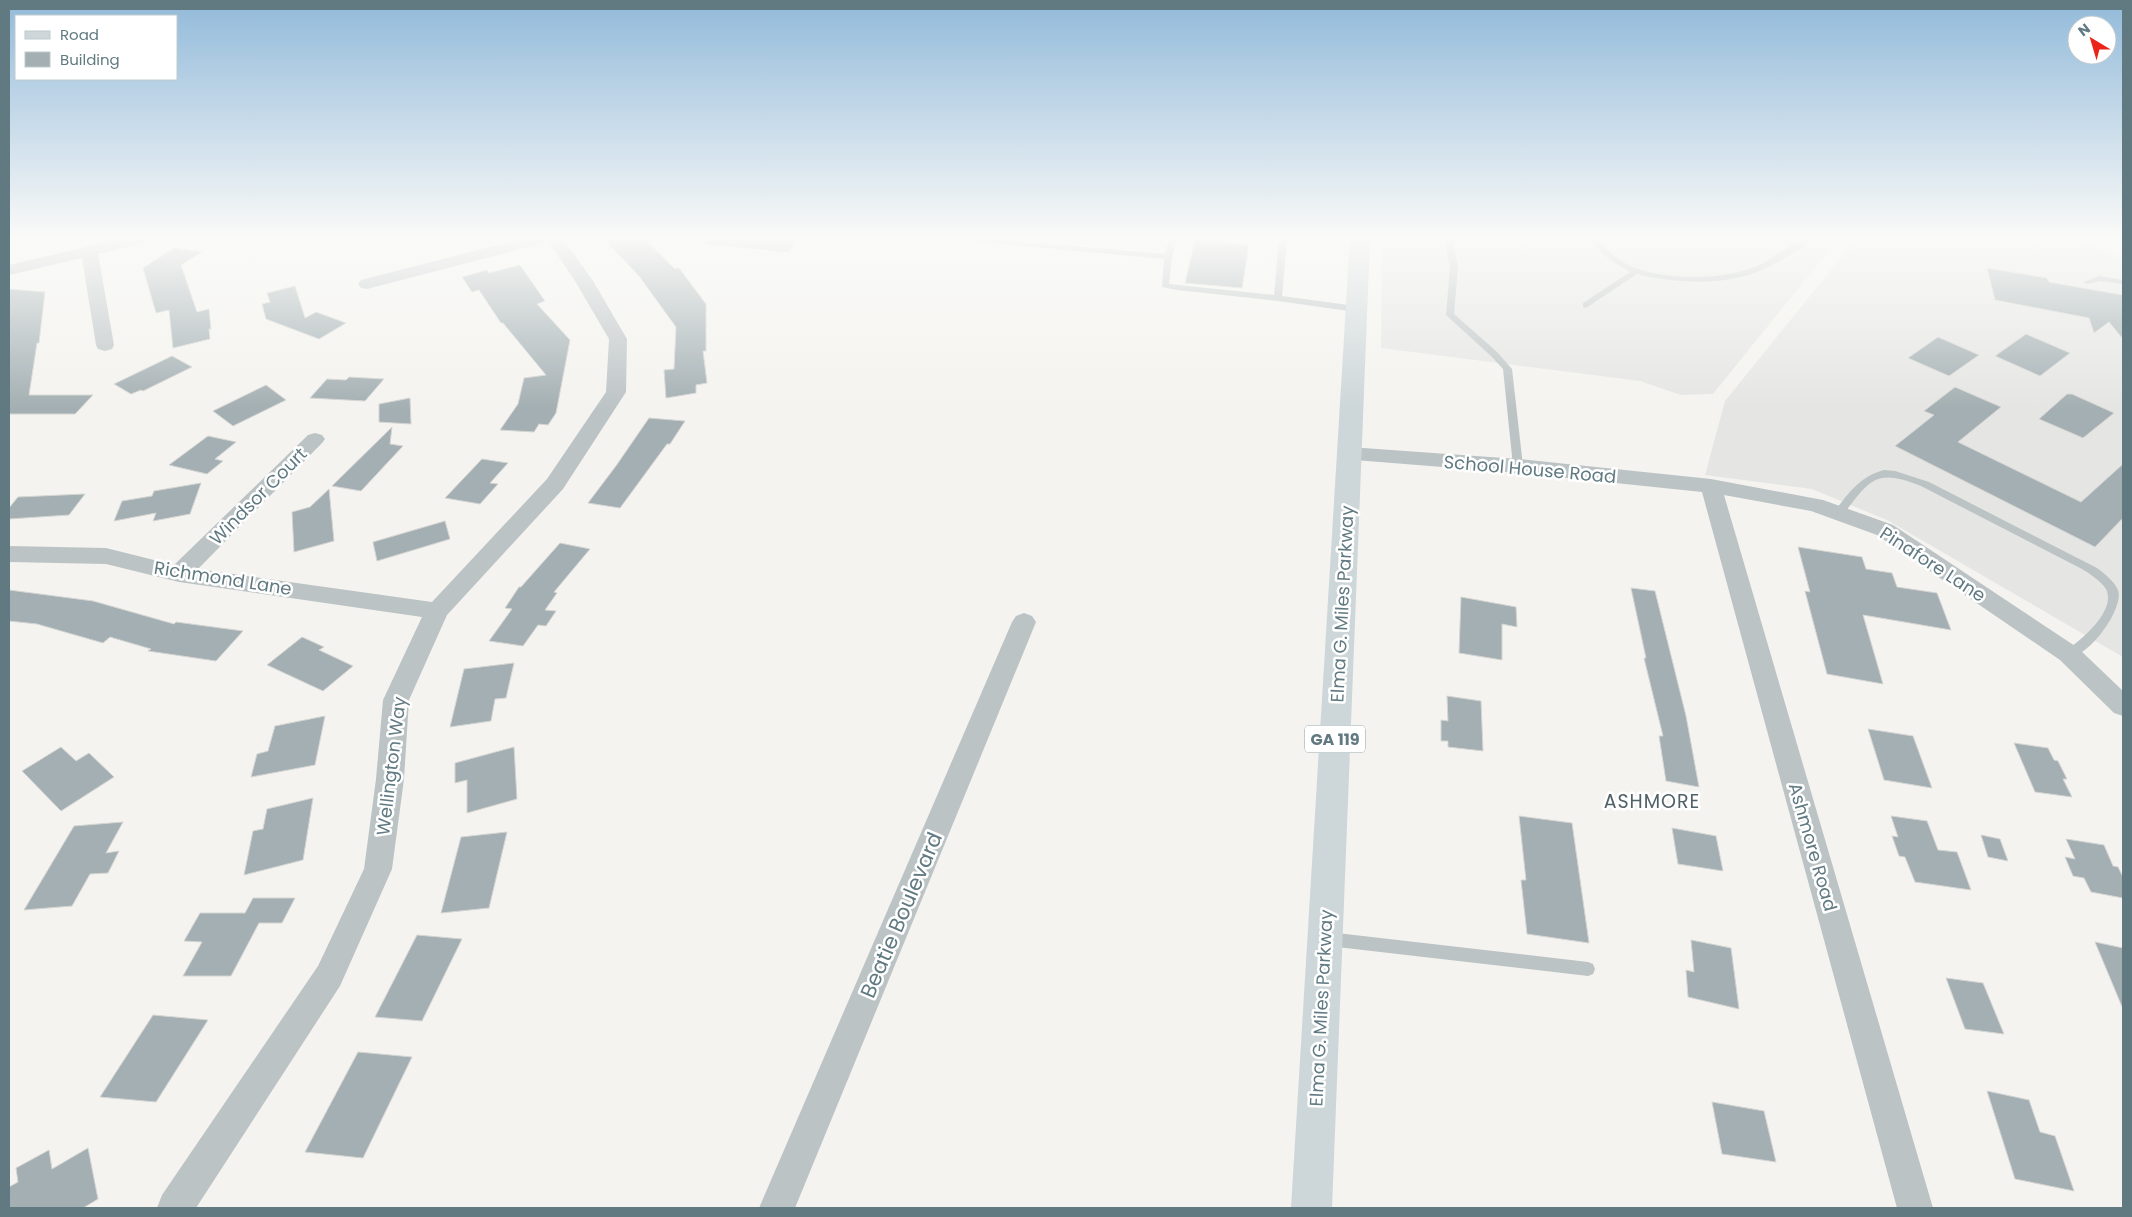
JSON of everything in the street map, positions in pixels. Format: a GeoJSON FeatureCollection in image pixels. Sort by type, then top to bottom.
{"type":"FeatureCollection","features":[{"type":"Feature","properties":{"kind":"main road","name":"Elma G. Miles Parkway"},"geometry":{"type":"LineString","coordinates":[[1311,1208],[1357,296]]}},
{"type":"Feature","properties":{"kind":"street"},"geometry":{"type":"LineString","coordinates":[[97,296],[105,345]]}},
{"type":"Feature","properties":{"kind":"street","name":"Wellington Way"},"geometry":{"type":"LineString","coordinates":[[175,1208],[329,976],[378,869],[390,780],[396,700],[438,611],[555,484],[616,392],[618,339],[593,296]]}},
{"type":"Feature","properties":{"kind":"street","name":"Windsor Court"},"geometry":{"type":"LineString","coordinates":[[179,574],[316,439]]}},
{"type":"Feature","properties":{"kind":"street","name":"School House Road"},"geometry":{"type":"LineString","coordinates":[[1349,454],[1518,466],[1711,486]]}},
{"type":"Feature","properties":{"kind":"street","name":"Pinafore Lane"},"geometry":{"type":"LineString","coordinates":[[1711,486],[1815,505],[1885,530],[2069,654],[2123,706]]}},
{"type":"Feature","properties":{"kind":"street","name":"Ashmore Road"},"geometry":{"type":"LineString","coordinates":[[1711,486],[1915,1208]]}},
{"type":"Feature","properties":{"kind":"street","name":"Richmond Lane"},"geometry":{"type":"LineString","coordinates":[[9,554],[106,556],[179,574],[438,611]]}},
{"type":"Feature","properties":{"kind":"street","name":"Beatie Boulevard"},"geometry":{"type":"LineString","coordinates":[[777,1208],[1024,622]]}},
{"type":"Feature","properties":{"kind":"lane"},"geometry":{"type":"LineString","coordinates":[[1256,296],[1356,309]]}},
{"type":"Feature","properties":{"kind":"lane"},"geometry":{"type":"LineString","coordinates":[[1452,296],[1450,315],[1494,354],[1507,369],[1518,466]]}},
{"type":"Feature","properties":{"kind":"lane"},"geometry":{"type":"LineString","coordinates":[[1586,305],[1600,296]]}},
{"type":"Feature","properties":{"kind":"lane"},"geometry":{"type":"LineString","coordinates":[[1839,513],[1858,487],[1870,476],[1882,473],[1899,475],[1925,484],[2086,566],[2098,575],[2112,590],[2112,603],[2108,615],[2095,633],[2084,644],[2069,654]]}},
{"type":"Feature","properties":{"kind":"lane"},"geometry":{"type":"LineString","coordinates":[[1324,938],[1588,969]]}},
{"type":"Feature","properties":{"kind":"shaded area"},"geometry":{"type":"Polygon","coordinates":[[[1381,296],[1792,296],[1713,394],[1681,395],[1640,381],[1381,348],[1381,296]]]}},
{"type":"Feature","properties":{"kind":"shaded area"},"geometry":{"type":"Polygon","coordinates":[[[1810,296],[2123,296],[2123,657],[1887,520],[1812,489],[1705,475],[1725,401],[1810,296]]]}},
{"type":"Feature","properties":{"kind":"building"},"geometry":{"type":"Polygon","coordinates":[[[9,296],[45,296],[39,343],[37,343],[29,395],[93,395],[75,414],[9,414],[9,296]]]}},
{"type":"Feature","properties":{"kind":"building"},"geometry":{"type":"Polygon","coordinates":[[[151,296],[191,296],[197,312],[209,309],[210,339],[173,348],[169,310],[156,313],[151,296]]]}},
{"type":"Feature","properties":{"kind":"building"},"geometry":{"type":"Polygon","coordinates":[[[268,296],[298,296],[305,318],[316,312],[346,323],[319,339],[266,319],[262,304],[270,302],[268,296]]]}},
{"type":"Feature","properties":{"kind":"building"},"geometry":{"type":"Polygon","coordinates":[[[483,296],[541,296],[545,301],[537,304],[570,340],[556,413],[548,425],[539,424],[534,432],[500,430],[518,404],[524,378],[546,375],[503,323],[501,323],[483,296]]]}},
{"type":"Feature","properties":{"kind":"building"},"geometry":{"type":"Polygon","coordinates":[[[653,296],[700,296],[706,304],[706,351],[703,351],[707,383],[696,385],[696,393],[666,398],[664,370],[674,369],[676,327],[653,296]]]}},
{"type":"Feature","properties":{"kind":"building"},"geometry":{"type":"Polygon","coordinates":[[[1994,296],[2123,296],[2123,339],[2109,322],[2094,333],[2089,318],[1995,300],[1994,296]]]}},
{"type":"Feature","properties":{"kind":"building"},"geometry":{"type":"Polygon","coordinates":[[[2026,334],[2070,353],[2040,376],[1995,356],[2026,334]]]}},
{"type":"Feature","properties":{"kind":"building"},"geometry":{"type":"Polygon","coordinates":[[[1938,337],[1979,355],[1949,376],[1908,358],[1938,337]]]}},
{"type":"Feature","properties":{"kind":"building"},"geometry":{"type":"Polygon","coordinates":[[[172,356],[192,367],[143,391],[131,394],[114,384],[172,356]]]}},
{"type":"Feature","properties":{"kind":"building"},"geometry":{"type":"Polygon","coordinates":[[[349,377],[384,379],[365,401],[310,398],[327,379],[346,380],[349,377]]]}},
{"type":"Feature","properties":{"kind":"building"},"geometry":{"type":"Polygon","coordinates":[[[266,385],[286,400],[233,426],[213,411],[266,385]]]}},
{"type":"Feature","properties":{"kind":"building"},"geometry":{"type":"Polygon","coordinates":[[[1955,387],[2001,407],[1958,442],[2081,502],[2123,464],[2123,518],[2095,547],[1895,446],[1934,415],[1924,411],[1955,387]]]}},
{"type":"Feature","properties":{"kind":"building"},"geometry":{"type":"Polygon","coordinates":[[[2067,394],[2072,394],[2114,413],[2083,438],[2039,419],[2067,394]]]}},
{"type":"Feature","properties":{"kind":"building"},"geometry":{"type":"Polygon","coordinates":[[[410,398],[411,424],[379,422],[379,404],[410,398]]]}},
{"type":"Feature","properties":{"kind":"building"},"geometry":{"type":"Polygon","coordinates":[[[649,418],[685,421],[670,444],[667,444],[620,508],[588,503],[616,466],[649,418]]]}},
{"type":"Feature","properties":{"kind":"building"},"geometry":{"type":"Polygon","coordinates":[[[392,427],[390,444],[403,446],[361,491],[332,486],[392,427]]]}},
{"type":"Feature","properties":{"kind":"building"},"geometry":{"type":"Polygon","coordinates":[[[208,436],[236,442],[215,459],[223,461],[207,474],[169,465],[208,436]]]}},
{"type":"Feature","properties":{"kind":"building"},"geometry":{"type":"Polygon","coordinates":[[[482,459],[508,463],[490,483],[498,484],[480,504],[445,498],[482,459]]]}},
{"type":"Feature","properties":{"kind":"building"},"geometry":{"type":"Polygon","coordinates":[[[201,483],[190,514],[153,521],[156,513],[114,521],[122,501],[152,496],[154,491],[201,483]]]}},
{"type":"Feature","properties":{"kind":"building"},"geometry":{"type":"Polygon","coordinates":[[[329,489],[334,541],[294,552],[292,512],[310,507],[329,489]]]}},
{"type":"Feature","properties":{"kind":"building"},"geometry":{"type":"Polygon","coordinates":[[[85,494],[69,515],[9,519],[9,508],[18,497],[85,494]]]}},
{"type":"Feature","properties":{"kind":"building"},"geometry":{"type":"Polygon","coordinates":[[[445,521],[450,539],[377,561],[373,542],[445,521]]]}},
{"type":"Feature","properties":{"kind":"building"},"geometry":{"type":"Polygon","coordinates":[[[560,543],[590,549],[554,592],[557,593],[545,610],[556,611],[546,626],[538,625],[523,646],[489,641],[512,609],[505,608],[519,587],[560,543]]]}},
{"type":"Feature","properties":{"kind":"building"},"geometry":{"type":"Polygon","coordinates":[[[1798,547],[1862,557],[1866,569],[1892,573],[1897,587],[1937,593],[1951,630],[1863,615],[1883,684],[1827,674],[1805,591],[1810,592],[1798,547]]]}},
{"type":"Feature","properties":{"kind":"building"},"geometry":{"type":"Polygon","coordinates":[[[1631,588],[1655,591],[1686,716],[1699,787],[1666,781],[1659,736],[1663,736],[1644,658],[1646,658],[1631,588]]]}},
{"type":"Feature","properties":{"kind":"building"},"geometry":{"type":"Polygon","coordinates":[[[9,590],[93,601],[174,624],[176,622],[243,631],[216,661],[148,651],[151,649],[110,637],[103,643],[37,624],[9,621],[9,590]]]}},
{"type":"Feature","properties":{"kind":"building"},"geometry":{"type":"Polygon","coordinates":[[[1461,597],[1516,607],[1517,627],[1502,624],[1502,660],[1459,653],[1461,597]]]}},
{"type":"Feature","properties":{"kind":"building"},"geometry":{"type":"Polygon","coordinates":[[[302,637],[324,647],[319,650],[353,666],[323,691],[267,665],[302,637]]]}},
{"type":"Feature","properties":{"kind":"building"},"geometry":{"type":"Polygon","coordinates":[[[514,663],[506,698],[495,699],[491,721],[450,727],[464,669],[514,663]]]}},
{"type":"Feature","properties":{"kind":"building"},"geometry":{"type":"Polygon","coordinates":[[[1447,696],[1481,701],[1483,751],[1448,747],[1448,741],[1441,741],[1441,720],[1448,721],[1447,696]]]}},
{"type":"Feature","properties":{"kind":"building"},"geometry":{"type":"Polygon","coordinates":[[[325,716],[315,765],[251,777],[257,754],[268,751],[275,726],[325,716]]]}},
{"type":"Feature","properties":{"kind":"building"},"geometry":{"type":"Polygon","coordinates":[[[1868,729],[1913,736],[1932,788],[1884,780],[1868,729]]]}},
{"type":"Feature","properties":{"kind":"building"},"geometry":{"type":"Polygon","coordinates":[[[2014,743],[2048,748],[2054,760],[2058,761],[2067,779],[2063,779],[2072,797],[2035,792],[2014,743]]]}},
{"type":"Feature","properties":{"kind":"building"},"geometry":{"type":"Polygon","coordinates":[[[61,747],[76,761],[89,753],[114,777],[61,811],[22,771],[61,747]]]}},
{"type":"Feature","properties":{"kind":"building"},"geometry":{"type":"Polygon","coordinates":[[[514,747],[517,799],[467,813],[467,780],[455,783],[455,763],[514,747]]]}},
{"type":"Feature","properties":{"kind":"building"},"geometry":{"type":"Polygon","coordinates":[[[313,798],[303,860],[244,875],[253,831],[263,829],[267,809],[313,798]]]}},
{"type":"Feature","properties":{"kind":"building"},"geometry":{"type":"Polygon","coordinates":[[[1519,816],[1572,823],[1589,943],[1527,934],[1521,880],[1526,880],[1519,816]]]}},
{"type":"Feature","properties":{"kind":"building"},"geometry":{"type":"Polygon","coordinates":[[[1891,816],[1927,821],[1938,850],[1957,852],[1971,890],[1915,882],[1905,857],[1899,856],[1892,836],[1898,837],[1891,816]]]}},
{"type":"Feature","properties":{"kind":"building"},"geometry":{"type":"Polygon","coordinates":[[[123,822],[106,853],[119,851],[108,873],[90,874],[72,906],[24,910],[74,826],[123,822]]]}},
{"type":"Feature","properties":{"kind":"building"},"geometry":{"type":"Polygon","coordinates":[[[1672,828],[1716,836],[1723,871],[1678,864],[1672,828]]]}},
{"type":"Feature","properties":{"kind":"building"},"geometry":{"type":"Polygon","coordinates":[[[507,832],[489,908],[441,913],[461,837],[507,832]]]}},
{"type":"Feature","properties":{"kind":"building"},"geometry":{"type":"Polygon","coordinates":[[[1981,835],[2000,839],[2008,861],[1988,857],[1981,835]]]}},
{"type":"Feature","properties":{"kind":"building"},"geometry":{"type":"Polygon","coordinates":[[[2066,839],[2104,845],[2113,866],[2118,867],[2123,877],[2123,898],[2091,892],[2084,878],[2073,876],[2065,857],[2075,859],[2066,839]]]}},
{"type":"Feature","properties":{"kind":"building"},"geometry":{"type":"Polygon","coordinates":[[[253,898],[295,898],[282,923],[259,923],[231,976],[183,976],[202,942],[184,941],[200,913],[245,913],[253,898]]]}},
{"type":"Feature","properties":{"kind":"building"},"geometry":{"type":"Polygon","coordinates":[[[417,935],[462,939],[422,1021],[375,1017],[417,935]]]}},
{"type":"Feature","properties":{"kind":"building"},"geometry":{"type":"Polygon","coordinates":[[[1691,940],[1731,948],[1739,1009],[1688,997],[1686,970],[1694,972],[1691,940]]]}},
{"type":"Feature","properties":{"kind":"building"},"geometry":{"type":"Polygon","coordinates":[[[2095,942],[2123,948],[2123,1009],[2095,942]]]}},
{"type":"Feature","properties":{"kind":"building"},"geometry":{"type":"Polygon","coordinates":[[[1946,978],[1983,983],[2004,1034],[1965,1029],[1946,978]]]}},
{"type":"Feature","properties":{"kind":"building"},"geometry":{"type":"Polygon","coordinates":[[[153,1015],[208,1020],[156,1102],[100,1097],[153,1015]]]}},
{"type":"Feature","properties":{"kind":"building"},"geometry":{"type":"Polygon","coordinates":[[[358,1052],[412,1057],[363,1158],[305,1152],[358,1052]]]}},
{"type":"Feature","properties":{"kind":"building"},"geometry":{"type":"Polygon","coordinates":[[[1987,1091],[2029,1100],[2040,1132],[2055,1136],[2074,1191],[2015,1179],[1987,1091]]]}},
{"type":"Feature","properties":{"kind":"building"},"geometry":{"type":"Polygon","coordinates":[[[1712,1102],[1764,1111],[1776,1162],[1722,1154],[1712,1102]]]}},
{"type":"Feature","properties":{"kind":"building"},"geometry":{"type":"Polygon","coordinates":[[[88,1148],[98,1199],[83,1208],[9,1208],[9,1187],[18,1182],[16,1168],[49,1150],[52,1169],[88,1148]]]}},
{"type":"Feature","properties":{"kind":"district","name":"ASHMORE"},"geometry":{"type":"Point","coordinates":[1652,801]}}]}
